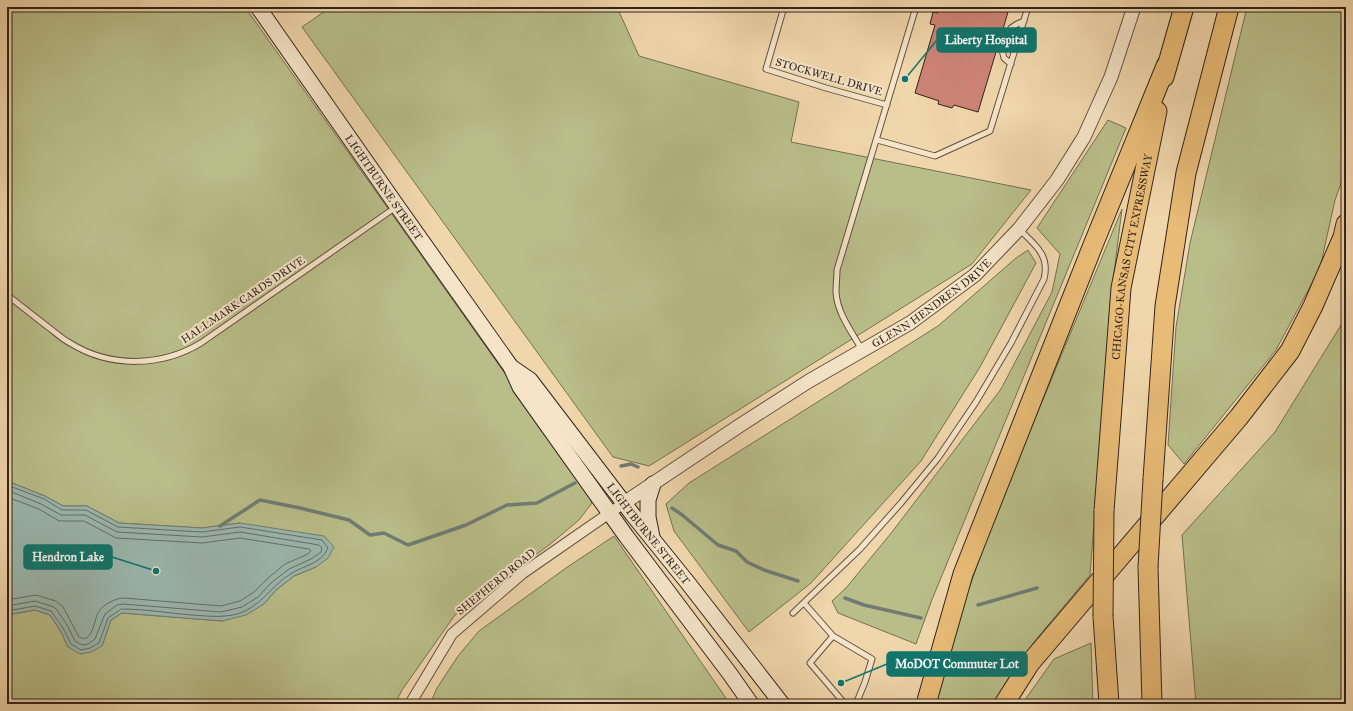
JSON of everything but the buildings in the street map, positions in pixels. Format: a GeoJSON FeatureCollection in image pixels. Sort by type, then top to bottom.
{"type":"FeatureCollection","features":[{"type":"Feature","properties":{"kind":"highway","name":"CHICAGO-KANSAS CITY EXPRESSWAY"},"geometry":{"type":"LineString","coordinates":[[1109,704],[1103,616],[1104,511],[1121,288],[1166,66],[1184,7]]}},
{"type":"Feature","properties":{"kind":"highway"},"geometry":{"type":"LineString","coordinates":[[1152,704],[1148,567],[1165,306],[1186,173],[1229,7]]}},
{"type":"Feature","properties":{"kind":"highway"},"geometry":{"type":"LineString","coordinates":[[926,704],[962,574],[1166,66]]}},
{"type":"Feature","properties":{"kind":"highway"},"geometry":{"type":"LineString","coordinates":[[1004,704],[1030,663],[1238,417],[1290,350],[1313,306],[1343,237],[1346,224]]}},
{"type":"Feature","properties":{"kind":"main road","name":"LIGHTBURNE STREET"},"geometry":{"type":"LineString","coordinates":[[258,7],[511,367],[520,387],[666,590],[751,704]]}},
{"type":"Feature","properties":{"kind":"main road","name":"LIGHTBURNE STREET"},"geometry":{"type":"LineString","coordinates":[[511,367],[530,380],[624,503],[782,704]]}},
{"type":"Feature","properties":{"kind":"main road"},"geometry":{"type":"LineString","coordinates":[[653,540],[648,517],[648,500],[654,484]]}},
{"type":"Feature","properties":{"kind":"street","name":"GLENN HENDREN DRIVE"},"geometry":{"type":"LineString","coordinates":[[624,503],[749,419],[809,381],[910,323],[975,275],[1019,229],[1057,180],[1084,137],[1111,77],[1134,7]]}},
{"type":"Feature","properties":{"kind":"street","name":"SHEPHERD ROAD"},"geometry":{"type":"LineString","coordinates":[[410,704],[452,634],[523,573],[624,503]]}},
{"type":"Feature","properties":{"kind":"lane","name":"STOCKWELL DRIVE"},"geometry":{"type":"LineString","coordinates":[[784,7],[766,69],[887,105]]}},
{"type":"Feature","properties":{"kind":"lane"},"geometry":{"type":"LineString","coordinates":[[862,350],[846,323],[838,303],[836,292],[837,270],[916,7]]}},
{"type":"Feature","properties":{"kind":"lane"},"geometry":{"type":"LineString","coordinates":[[877,140],[935,156],[990,131],[1028,7]]}},
{"type":"Feature","properties":{"kind":"lane"},"geometry":{"type":"LineString","coordinates":[[1011,64],[1004,58],[1002,50],[1011,28],[1024,21]]}},
{"type":"Feature","properties":{"kind":"lane","name":"HALLMARK CARDS DRIVE"},"geometry":{"type":"LineString","coordinates":[[7,295],[70,343],[85,351],[118,361],[135,362],[161,359],[178,354],[201,343],[397,206]]}},
{"type":"Feature","properties":{"kind":"lane"},"geometry":{"type":"LineString","coordinates":[[793,613],[860,549],[902,504],[938,458],[976,402],[1011,343],[1044,279],[1046,270],[1045,258],[1039,249],[1019,229]]}},
{"type":"Feature","properties":{"kind":"lane"},"geometry":{"type":"LineString","coordinates":[[804,603],[833,636],[872,659],[856,704]]}},
{"type":"Feature","properties":{"kind":"lane"},"geometry":{"type":"LineString","coordinates":[[833,636],[810,663],[845,704]]}},
{"type":"Feature","properties":{"kind":"green space"},"geometry":{"type":"Polygon","coordinates":[[[7,7],[245,7],[584,485],[592,503],[579,520],[549,545],[455,615],[402,690],[395,704],[7,704],[7,615],[35,610],[50,615],[60,630],[68,647],[102,646],[111,620],[122,613],[222,621],[264,604],[276,590],[294,576],[316,567],[240,523],[202,528],[119,523],[87,506],[63,506],[45,496],[7,481],[7,7]]]}},
{"type":"Feature","properties":{"kind":"green space"},"geometry":{"type":"Polygon","coordinates":[[[331,7],[617,7],[639,56],[799,102],[791,142],[1031,190],[972,264],[649,466],[613,457],[302,27],[331,7]]]}},
{"type":"Feature","properties":{"kind":"green space"},"geometry":{"type":"Polygon","coordinates":[[[1247,7],[1346,7],[1346,169],[1335,200],[1320,268],[1276,350],[1184,464],[1168,445],[1176,327],[1190,243],[1247,7]]]}},
{"type":"Feature","properties":{"kind":"green space"},"geometry":{"type":"Polygon","coordinates":[[[1108,120],[1126,128],[931,602],[916,644],[838,613],[832,601],[846,588],[892,532],[1001,389],[1052,292],[1060,254],[1037,228],[1108,120]]]}},
{"type":"Feature","properties":{"kind":"green space"},"geometry":{"type":"Polygon","coordinates":[[[1122,209],[1112,289],[1090,575],[1034,642],[993,704],[935,704],[962,609],[993,520],[1122,209]]]}},
{"type":"Feature","properties":{"kind":"green space"},"geometry":{"type":"Polygon","coordinates":[[[1028,250],[1036,263],[980,367],[921,461],[811,583],[749,632],[674,531],[666,504],[689,483],[938,326],[1016,258],[1028,250]]]}},
{"type":"Feature","properties":{"kind":"green space"},"geometry":{"type":"Polygon","coordinates":[[[1346,317],[1346,704],[1196,704],[1182,535],[1275,432],[1346,317]]]}},
{"type":"Feature","properties":{"kind":"green space"},"geometry":{"type":"Polygon","coordinates":[[[614,536],[730,704],[430,704],[437,688],[458,656],[479,631],[566,568],[614,536]]]}},
{"type":"Feature","properties":{"kind":"green space"},"geometry":{"type":"Polygon","coordinates":[[[1091,643],[1093,704],[1022,704],[1054,659],[1091,643]]]}},
{"type":"Feature","properties":{"kind":"water"},"geometry":{"type":"Polygon","coordinates":[[[7,481],[45,496],[63,506],[87,506],[119,523],[202,528],[240,523],[324,536],[334,547],[328,558],[316,567],[294,576],[276,590],[264,604],[246,615],[222,621],[122,613],[111,620],[102,646],[91,652],[80,654],[68,647],[60,630],[50,615],[35,610],[7,615],[7,481]]]}},
{"type":"Feature","properties":{"kind":"waterway"},"geometry":{"type":"LineString","coordinates":[[621,466],[631,464],[638,467]]}},
{"type":"Feature","properties":{"kind":"waterway"},"geometry":{"type":"LineString","coordinates":[[220,526],[260,500],[349,520],[370,535],[384,533],[408,545],[466,525],[507,505],[537,503],[575,483]]}},
{"type":"Feature","properties":{"kind":"waterway"},"geometry":{"type":"LineString","coordinates":[[672,508],[718,545],[736,551],[747,562],[764,570],[798,581]]}},
{"type":"Feature","properties":{"kind":"waterway"},"geometry":{"type":"LineString","coordinates":[[978,605],[1037,588]]}},
{"type":"Feature","properties":{"kind":"waterway"},"geometry":{"type":"LineString","coordinates":[[845,598],[864,605],[921,618]]}},
{"type":"Feature","properties":{"kind":"place","name":"Liberty Hospital"},"geometry":{"type":"Point","coordinates":[905,79]}},
{"type":"Feature","properties":{"kind":"place","name":"Hendron Lake"},"geometry":{"type":"Point","coordinates":[156,571]}},
{"type":"Feature","properties":{"kind":"place","name":"MoDOT Commuter Lot"},"geometry":{"type":"Point","coordinates":[841,683]}}]}
